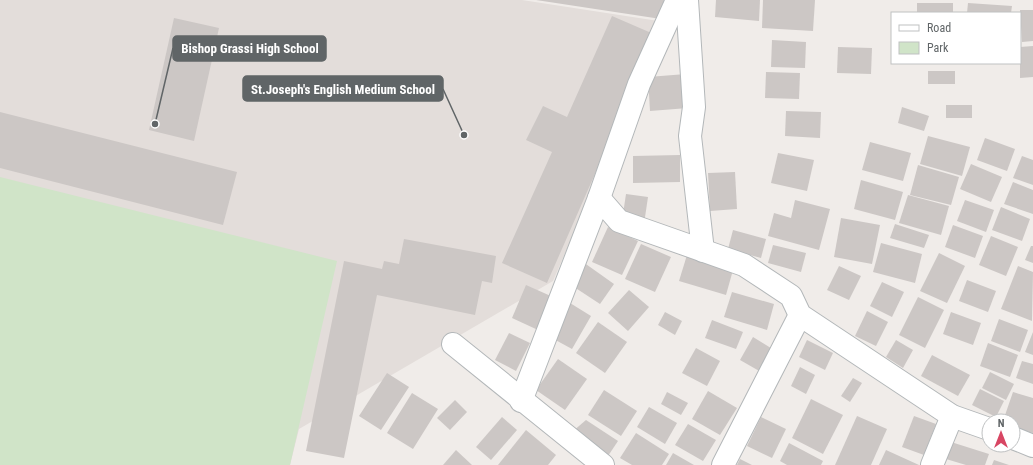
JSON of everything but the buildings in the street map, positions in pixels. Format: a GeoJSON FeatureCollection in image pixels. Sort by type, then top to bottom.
{"type":"FeatureCollection","features":[{"type":"Feature","properties":{"kind":"street"},"geometry":{"type":"LineString","coordinates":[[521,401],[599,198],[639,84],[677,0]]}},
{"type":"Feature","properties":{"kind":"street"},"geometry":{"type":"LineString","coordinates":[[687,0],[694,107],[690,136],[703,251]]}},
{"type":"Feature","properties":{"kind":"street"},"geometry":{"type":"LineString","coordinates":[[599,198],[618,221],[744,265],[791,296],[800,315],[952,416],[981,426]]}},
{"type":"Feature","properties":{"kind":"street"},"geometry":{"type":"LineString","coordinates":[[722,465],[800,315]]}},
{"type":"Feature","properties":{"kind":"street"},"geometry":{"type":"LineString","coordinates":[[453,344],[521,401],[603,465]]}},
{"type":"Feature","properties":{"kind":"street"},"geometry":{"type":"LineString","coordinates":[[932,465],[952,416]]}},
{"type":"Feature","properties":{"kind":"street"},"geometry":{"type":"LineString","coordinates":[[1021,441],[1033,446]]}},
{"type":"Feature","properties":{"kind":"shaded area"},"geometry":{"type":"Polygon","coordinates":[[[0,0],[522,0],[665,22],[553,281],[299,429],[290,465],[0,465],[0,0]]]}},
{"type":"Feature","properties":{"kind":"green space"},"geometry":{"type":"Polygon","coordinates":[[[0,177],[337,261],[290,465],[0,465],[0,177]]]}},
{"type":"Feature","properties":{"kind":"place","name":"Bishop Grassi High School"},"geometry":{"type":"Point","coordinates":[155,124]}},
{"type":"Feature","properties":{"kind":"place","name":"St.Joseph's English Medium School"},"geometry":{"type":"Point","coordinates":[464,135]}}]}
